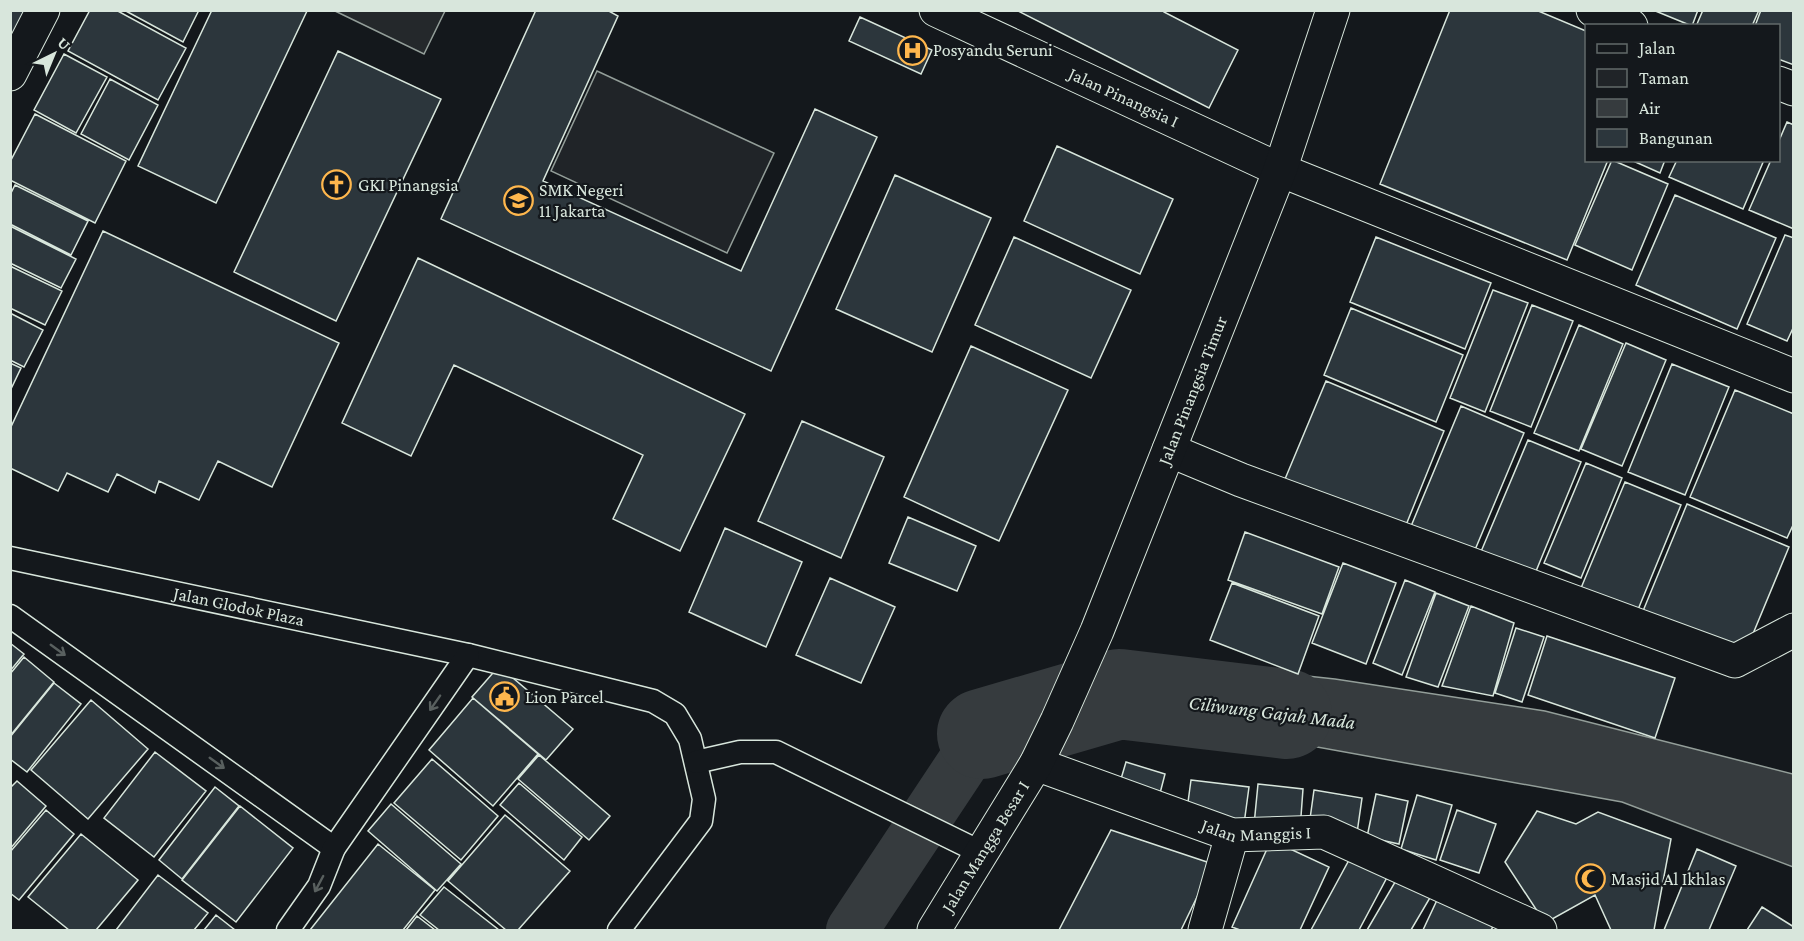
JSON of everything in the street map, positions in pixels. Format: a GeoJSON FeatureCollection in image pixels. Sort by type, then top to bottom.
{"type":"FeatureCollection","features":[{"type":"Feature","properties":{"kind":"street"},"geometry":{"type":"LineString","coordinates":[[10,74],[43,10]]}},
{"type":"Feature","properties":{"kind":"street","name":"Jalan Pinangsia I"},"geometry":{"type":"LineString","coordinates":[[936,10],[1280,170],[1794,376]]}},
{"type":"Feature","properties":{"kind":"street","name":"Jalan Pinangsia Timur"},"geometry":{"type":"LineString","coordinates":[[1036,764],[1097,631],[1280,170],[1334,10]]}},
{"type":"Feature","properties":{"kind":"street"},"geometry":{"type":"LineString","coordinates":[[1593,10],[1626,24]]}},
{"type":"Feature","properties":{"kind":"street"},"geometry":{"type":"LineString","coordinates":[[1780,83],[1794,89]]}},
{"type":"Feature","properties":{"kind":"street"},"geometry":{"type":"LineString","coordinates":[[1169,450],[1241,480],[1735,661],[1794,630]]}},
{"type":"Feature","properties":{"kind":"street","name":"Jalan Manggis I"},"geometry":{"type":"LineString","coordinates":[[1036,764],[1232,836],[1324,832],[1540,930]]}},
{"type":"Feature","properties":{"kind":"street","name":"Jalan Mangga Besar I"},"geometry":{"type":"LineString","coordinates":[[934,930],[1036,764]]}},
{"type":"Feature","properties":{"kind":"street"},"geometry":{"type":"LineString","coordinates":[[1205,930],[1232,836]]}},
{"type":"Feature","properties":{"kind":"lane","name":"Jalan Glodok Plaza"},"geometry":{"type":"LineString","coordinates":[[10,558],[468,655],[653,701],[675,714],[690,739],[696,762],[704,799],[701,821],[620,930]]}},
{"type":"Feature","properties":{"kind":"lane"},"geometry":{"type":"LineString","coordinates":[[10,616],[334,848]]}},
{"type":"Feature","properties":{"kind":"lane"},"geometry":{"type":"LineString","coordinates":[[288,930],[319,886],[334,848],[468,655]]}},
{"type":"Feature","properties":{"kind":"lane"},"geometry":{"type":"LineString","coordinates":[[696,762],[740,752],[776,752],[982,853]]}},
{"type":"Feature","properties":{"kind":"green space"},"geometry":{"type":"Polygon","coordinates":[[[597,71],[774,153],[727,253],[551,171],[597,71]]]}},
{"type":"Feature","properties":{"kind":"shaded area"},"geometry":{"type":"Polygon","coordinates":[[[335,11],[445,11],[424,54],[335,11]]]}},
{"type":"Feature","properties":{"kind":"water"},"geometry":{"type":"Polygon","coordinates":[[[1178,662],[1335,679],[1545,711],[1793,774],[1793,867],[1622,802],[1156,718],[1178,662]]]}},
{"type":"Feature","properties":{"kind":"building"},"geometry":{"type":"Polygon","coordinates":[[[10,10],[31,10],[10,51],[10,10]]]}},
{"type":"Feature","properties":{"kind":"building"},"geometry":{"type":"Polygon","coordinates":[[[90,10],[116,10],[186,48],[158,100],[68,51],[90,10]]]}},
{"type":"Feature","properties":{"kind":"building"},"geometry":{"type":"Polygon","coordinates":[[[124,10],[199,10],[183,42],[124,10]]]}},
{"type":"Feature","properties":{"kind":"building"},"geometry":{"type":"Polygon","coordinates":[[[212,10],[307,11],[216,203],[138,166],[212,10]]]}},
{"type":"Feature","properties":{"kind":"building","name":"SMK Negeri 11 Jakarta"},"geometry":{"type":"Polygon","coordinates":[[[536,10],[607,10],[618,16],[543,181],[741,271],[815,109],[877,137],[771,371],[441,219],[536,10]]]}},
{"type":"Feature","properties":{"kind":"building"},"geometry":{"type":"Polygon","coordinates":[[[1016,10],[1164,10],[1238,50],[1209,108],[1016,10]]]}},
{"type":"Feature","properties":{"kind":"building"},"geometry":{"type":"Polygon","coordinates":[[[1450,10],[1536,10],[1585,31],[1585,162],[1607,162],[1567,260],[1380,184],[1450,10]]]}},
{"type":"Feature","properties":{"kind":"building"},"geometry":{"type":"Polygon","coordinates":[[[1653,10],[1698,10],[1693,24],[1687,24],[1653,10]]]}},
{"type":"Feature","properties":{"kind":"building"},"geometry":{"type":"Polygon","coordinates":[[[1703,10],[1759,10],[1753,24],[1697,24],[1703,10]]]}},
{"type":"Feature","properties":{"kind":"building"},"geometry":{"type":"Polygon","coordinates":[[[1761,10],[1794,10],[1794,65],[1780,60],[1780,24],[1756,24],[1761,10]]]}},
{"type":"Feature","properties":{"kind":"building"},"geometry":{"type":"Polygon","coordinates":[[[860,17],[932,50],[921,74],[849,41],[860,17]]]}},
{"type":"Feature","properties":{"kind":"building","name":"GKI Pinangsia"},"geometry":{"type":"Polygon","coordinates":[[[338,51],[441,99],[336,321],[234,272],[338,51]]]}},
{"type":"Feature","properties":{"kind":"building"},"geometry":{"type":"Polygon","coordinates":[[[64,54],[107,77],[76,133],[34,110],[64,54]]]}},
{"type":"Feature","properties":{"kind":"building"},"geometry":{"type":"Polygon","coordinates":[[[110,79],[158,105],[129,160],[81,134],[110,79]]]}},
{"type":"Feature","properties":{"kind":"building"},"geometry":{"type":"Polygon","coordinates":[[[35,114],[126,161],[95,223],[10,180],[10,162],[35,114]]]}},
{"type":"Feature","properties":{"kind":"building"},"geometry":{"type":"Polygon","coordinates":[[[1787,122],[1794,125],[1794,229],[1749,210],[1770,162],[1780,162],[1780,138],[1787,122]]]}},
{"type":"Feature","properties":{"kind":"building"},"geometry":{"type":"Polygon","coordinates":[[[1057,146],[1173,199],[1140,274],[1024,221],[1057,146]]]}},
{"type":"Feature","properties":{"kind":"building"},"geometry":{"type":"Polygon","coordinates":[[[1611,162],[1617,162],[1668,184],[1632,270],[1575,245],[1611,162]]]}},
{"type":"Feature","properties":{"kind":"building"},"geometry":{"type":"Polygon","coordinates":[[[1635,162],[1664,162],[1660,173],[1635,162]]]}},
{"type":"Feature","properties":{"kind":"building"},"geometry":{"type":"Polygon","coordinates":[[[1676,162],[1763,162],[1743,209],[1669,177],[1676,162]]]}},
{"type":"Feature","properties":{"kind":"building"},"geometry":{"type":"Polygon","coordinates":[[[895,175],[991,218],[932,352],[836,309],[895,175]]]}},
{"type":"Feature","properties":{"kind":"building"},"geometry":{"type":"Polygon","coordinates":[[[15,185],[88,221],[71,255],[10,224],[10,195],[15,185]]]}},
{"type":"Feature","properties":{"kind":"building"},"geometry":{"type":"Polygon","coordinates":[[[1675,195],[1776,238],[1737,329],[1636,285],[1675,195]]]}},
{"type":"Feature","properties":{"kind":"building"},"geometry":{"type":"Polygon","coordinates":[[[10,226],[76,259],[61,288],[10,263],[10,226]]]}},
{"type":"Feature","properties":{"kind":"building"},"geometry":{"type":"Polygon","coordinates":[[[103,231],[339,343],[272,487],[218,461],[199,500],[159,481],[155,493],[117,474],[108,492],[67,473],[58,491],[10,468],[10,429],[103,231]]]}},
{"type":"Feature","properties":{"kind":"building"},"geometry":{"type":"Polygon","coordinates":[[[1785,235],[1794,238],[1794,326],[1787,341],[1747,324],[1785,235]]]}},
{"type":"Feature","properties":{"kind":"building"},"geometry":{"type":"Polygon","coordinates":[[[1014,237],[1131,290],[1091,378],[975,325],[1014,237]]]}},
{"type":"Feature","properties":{"kind":"building"},"geometry":{"type":"Polygon","coordinates":[[[1376,237],[1491,283],[1465,349],[1350,302],[1376,237]]]}},
{"type":"Feature","properties":{"kind":"building"},"geometry":{"type":"Polygon","coordinates":[[[418,258],[745,414],[680,551],[613,519],[643,455],[454,365],[411,456],[342,423],[418,258]]]}},
{"type":"Feature","properties":{"kind":"building"},"geometry":{"type":"Polygon","coordinates":[[[10,266],[62,291],[45,325],[10,308],[10,266]]]}},
{"type":"Feature","properties":{"kind":"building"},"geometry":{"type":"Polygon","coordinates":[[[1493,290],[1528,303],[1485,412],[1450,398],[1493,290]]]}},
{"type":"Feature","properties":{"kind":"building"},"geometry":{"type":"Polygon","coordinates":[[[1532,305],[1573,321],[1531,427],[1490,411],[1532,305]]]}},
{"type":"Feature","properties":{"kind":"building"},"geometry":{"type":"Polygon","coordinates":[[[1351,308],[1463,355],[1436,422],[1324,375],[1351,308]]]}},
{"type":"Feature","properties":{"kind":"building"},"geometry":{"type":"Polygon","coordinates":[[[10,313],[43,330],[24,367],[10,360],[10,313]]]}},
{"type":"Feature","properties":{"kind":"building"},"geometry":{"type":"Polygon","coordinates":[[[1579,325],[1623,344],[1579,451],[1534,433],[1579,325]]]}},
{"type":"Feature","properties":{"kind":"building"},"geometry":{"type":"Polygon","coordinates":[[[1626,343],[1666,360],[1622,466],[1581,449],[1626,343]]]}},
{"type":"Feature","properties":{"kind":"building"},"geometry":{"type":"Polygon","coordinates":[[[971,346],[1068,390],[999,541],[904,497],[971,346]]]}},
{"type":"Feature","properties":{"kind":"building"},"geometry":{"type":"Polygon","coordinates":[[[10,363],[21,368],[10,391],[10,363]]]}},
{"type":"Feature","properties":{"kind":"building"},"geometry":{"type":"Polygon","coordinates":[[[1672,364],[1729,387],[1685,495],[1628,472],[1672,364]]]}},
{"type":"Feature","properties":{"kind":"building"},"geometry":{"type":"Polygon","coordinates":[[[1326,381],[1444,431],[1404,530],[1285,479],[1326,381]]]}},
{"type":"Feature","properties":{"kind":"building"},"geometry":{"type":"Polygon","coordinates":[[[1735,390],[1794,414],[1794,523],[1787,538],[1690,497],[1735,390]]]}},
{"type":"Feature","properties":{"kind":"building"},"geometry":{"type":"Polygon","coordinates":[[[1461,406],[1524,433],[1472,557],[1409,531],[1461,406]]]}},
{"type":"Feature","properties":{"kind":"building"},"geometry":{"type":"Polygon","coordinates":[[[802,421],[884,457],[841,558],[758,521],[802,421]]]}},
{"type":"Feature","properties":{"kind":"building"},"geometry":{"type":"Polygon","coordinates":[[[1528,440],[1581,462],[1534,576],[1480,554],[1528,440]]]}},
{"type":"Feature","properties":{"kind":"building"},"geometry":{"type":"Polygon","coordinates":[[[1586,463],[1622,478],[1581,578],[1544,563],[1586,463]]]}},
{"type":"Feature","properties":{"kind":"building"},"geometry":{"type":"Polygon","coordinates":[[[1625,482],[1681,505],[1637,612],[1581,588],[1625,482]]]}},
{"type":"Feature","properties":{"kind":"building"},"geometry":{"type":"Polygon","coordinates":[[[1687,504],[1789,547],[1745,653],[1643,611],[1687,504]]]}},
{"type":"Feature","properties":{"kind":"building"},"geometry":{"type":"Polygon","coordinates":[[[908,517],[976,546],[957,591],[889,563],[908,517]]]}},
{"type":"Feature","properties":{"kind":"building"},"geometry":{"type":"Polygon","coordinates":[[[725,528],[802,562],[766,647],[689,612],[725,528]]]}},
{"type":"Feature","properties":{"kind":"building"},"geometry":{"type":"Polygon","coordinates":[[[1245,532],[1339,567],[1322,614],[1228,580],[1245,532]]]}},
{"type":"Feature","properties":{"kind":"building"},"geometry":{"type":"Polygon","coordinates":[[[1343,563],[1396,583],[1366,664],[1312,643],[1343,563]]]}},
{"type":"Feature","properties":{"kind":"building"},"geometry":{"type":"Polygon","coordinates":[[[830,578],[895,607],[861,683],[796,655],[830,578]]]}},
{"type":"Feature","properties":{"kind":"building"},"geometry":{"type":"Polygon","coordinates":[[[1405,580],[1435,592],[1402,675],[1373,663],[1405,580]]]}},
{"type":"Feature","properties":{"kind":"building"},"geometry":{"type":"Polygon","coordinates":[[[1232,583],[1319,616],[1298,674],[1210,640],[1232,583]]]}},
{"type":"Feature","properties":{"kind":"building"},"geometry":{"type":"Polygon","coordinates":[[[1436,593],[1469,606],[1438,687],[1406,677],[1436,593]]]}},
{"type":"Feature","properties":{"kind":"building"},"geometry":{"type":"Polygon","coordinates":[[[1471,606],[1514,623],[1493,696],[1442,686],[1471,606]]]}},
{"type":"Feature","properties":{"kind":"building"},"geometry":{"type":"Polygon","coordinates":[[[1516,628],[1544,637],[1522,702],[1495,693],[1516,628]]]}},
{"type":"Feature","properties":{"kind":"building"},"geometry":{"type":"Polygon","coordinates":[[[1547,636],[1675,678],[1655,738],[1528,695],[1547,636]]]}},
{"type":"Feature","properties":{"kind":"building"},"geometry":{"type":"Polygon","coordinates":[[[10,643],[24,654],[10,671],[10,643]]]}},
{"type":"Feature","properties":{"kind":"building"},"geometry":{"type":"Polygon","coordinates":[[[24,657],[54,682],[10,736],[10,674],[24,657]]]}},
{"type":"Feature","properties":{"kind":"building"},"geometry":{"type":"Polygon","coordinates":[[[499,666],[573,729],[546,760],[472,697],[499,666]]]}},
{"type":"Feature","properties":{"kind":"building"},"geometry":{"type":"Polygon","coordinates":[[[54,683],[81,704],[27,772],[10,759],[10,737],[54,683]]]}},
{"type":"Feature","properties":{"kind":"building"},"geometry":{"type":"Polygon","coordinates":[[[473,698],[538,754],[493,806],[429,750],[473,698]]]}},
{"type":"Feature","properties":{"kind":"building"},"geometry":{"type":"Polygon","coordinates":[[[91,700],[148,749],[88,819],[31,770],[91,700]]]}},
{"type":"Feature","properties":{"kind":"building"},"geometry":{"type":"Polygon","coordinates":[[[155,752],[206,791],[154,857],[104,818],[155,752]]]}},
{"type":"Feature","properties":{"kind":"building"},"geometry":{"type":"Polygon","coordinates":[[[539,755],[610,816],[589,840],[518,779],[539,755]]]}},
{"type":"Feature","properties":{"kind":"building"},"geometry":{"type":"Polygon","coordinates":[[[432,759],[498,816],[461,860],[394,803],[432,759]]]}},
{"type":"Feature","properties":{"kind":"building"},"geometry":{"type":"Polygon","coordinates":[[[1126,762],[1165,774],[1158,801],[1118,789],[1126,762]]]}},
{"type":"Feature","properties":{"kind":"building"},"geometry":{"type":"Polygon","coordinates":[[[1191,780],[1249,787],[1244,824],[1186,817],[1191,780]]]}},
{"type":"Feature","properties":{"kind":"building"},"geometry":{"type":"Polygon","coordinates":[[[17,781],[46,806],[10,849],[10,788],[17,781]]]}},
{"type":"Feature","properties":{"kind":"building"},"geometry":{"type":"Polygon","coordinates":[[[519,783],[582,837],[564,860],[500,805],[519,783]]]}},
{"type":"Feature","properties":{"kind":"building"},"geometry":{"type":"Polygon","coordinates":[[[1258,784],[1303,789],[1300,830],[1254,825],[1258,784]]]}},
{"type":"Feature","properties":{"kind":"building"},"geometry":{"type":"Polygon","coordinates":[[[215,787],[239,806],[182,879],[159,860],[215,787]]]}},
{"type":"Feature","properties":{"kind":"building"},"geometry":{"type":"Polygon","coordinates":[[[1314,790],[1362,798],[1357,833],[1309,826],[1314,790]]]}},
{"type":"Feature","properties":{"kind":"building"},"geometry":{"type":"Polygon","coordinates":[[[1376,794],[1408,801],[1399,844],[1367,837],[1376,794]]]}},
{"type":"Feature","properties":{"kind":"building"},"geometry":{"type":"Polygon","coordinates":[[[1417,795],[1452,805],[1436,860],[1401,849],[1417,795]]]}},
{"type":"Feature","properties":{"kind":"building"},"geometry":{"type":"Polygon","coordinates":[[[391,804],[461,864],[437,891],[368,831],[391,804]]]}},
{"type":"Feature","properties":{"kind":"building"},"geometry":{"type":"Polygon","coordinates":[[[240,806],[293,848],[236,922],[182,880],[240,806]]]}},
{"type":"Feature","properties":{"kind":"building"},"geometry":{"type":"Polygon","coordinates":[[[46,810],[74,834],[19,900],[10,893],[10,852],[46,810]]]}},
{"type":"Feature","properties":{"kind":"building"},"geometry":{"type":"Polygon","coordinates":[[[1457,810],[1496,824],[1479,873],[1440,860],[1457,810]]]}},
{"type":"Feature","properties":{"kind":"building","name":"Masjid Al Ikhlas"},"geometry":{"type":"Polygon","coordinates":[[[1537,811],[1576,824],[1598,812],[1671,839],[1654,930],[1611,930],[1595,895],[1545,923],[1505,862],[1537,811]]]}},
{"type":"Feature","properties":{"kind":"building"},"geometry":{"type":"Polygon","coordinates":[[[505,815],[570,871],[518,930],[506,930],[448,881],[505,815]]]}},
{"type":"Feature","properties":{"kind":"building"},"geometry":{"type":"Polygon","coordinates":[[[1111,830],[1213,864],[1181,930],[1059,930],[1111,830]]]}},
{"type":"Feature","properties":{"kind":"building"},"geometry":{"type":"Polygon","coordinates":[[[81,834],[138,880],[96,930],[69,930],[28,897],[81,834]]]}},
{"type":"Feature","properties":{"kind":"building"},"geometry":{"type":"Polygon","coordinates":[[[1271,840],[1329,867],[1300,930],[1240,930],[1232,927],[1271,840]]]}},
{"type":"Feature","properties":{"kind":"building"},"geometry":{"type":"Polygon","coordinates":[[[378,844],[435,890],[403,930],[310,930],[378,844]]]}},
{"type":"Feature","properties":{"kind":"building"},"geometry":{"type":"Polygon","coordinates":[[[1355,849],[1392,868],[1359,930],[1311,930],[1355,849]]]}},
{"type":"Feature","properties":{"kind":"building"},"geometry":{"type":"Polygon","coordinates":[[[1697,849],[1736,866],[1709,930],[1664,930],[1697,849]]]}},
{"type":"Feature","properties":{"kind":"building"},"geometry":{"type":"Polygon","coordinates":[[[158,875],[208,913],[194,930],[116,930],[158,875]]]}},
{"type":"Feature","properties":{"kind":"building"},"geometry":{"type":"Polygon","coordinates":[[[1398,877],[1431,896],[1411,930],[1367,930],[1398,877]]]}},
{"type":"Feature","properties":{"kind":"building"},"geometry":{"type":"Polygon","coordinates":[[[444,887],[499,930],[439,930],[420,915],[444,887]]]}},
{"type":"Feature","properties":{"kind":"building"},"geometry":{"type":"Polygon","coordinates":[[[1438,898],[1494,925],[1491,930],[1423,930],[1438,898]]]}},
{"type":"Feature","properties":{"kind":"building"},"geometry":{"type":"Polygon","coordinates":[[[1762,907],[1794,927],[1794,930],[1747,930],[1762,907]]]}},
{"type":"Feature","properties":{"kind":"building"},"geometry":{"type":"Polygon","coordinates":[[[216,915],[235,930],[204,930],[216,915]]]}},
{"type":"Feature","properties":{"kind":"building"},"geometry":{"type":"Polygon","coordinates":[[[417,916],[435,930],[406,930],[417,916]]]}},
{"type":"Feature","properties":{"kind":"waterway","name":"Ciliwung Gajah Mada"},"geometry":{"type":"LineString","coordinates":[[982,734],[1119,694],[1287,714]]}},
{"type":"Feature","properties":{"kind":"waterway","name":"Ciliwung Gajah Mada"},"geometry":{"type":"LineString","coordinates":[[852,930],[982,734]]}},
{"type":"Feature","properties":{"kind":"place","name":"Posyandu Seruni"},"geometry":{"type":"Point","coordinates":[912,50]}},
{"type":"Feature","properties":{"kind":"place","name":"GKI Pinangsia"},"geometry":{"type":"Point","coordinates":[337,185]}},
{"type":"Feature","properties":{"kind":"place","name":"SMK Negeri 11 Jakarta"},"geometry":{"type":"Point","coordinates":[518,200]}},
{"type":"Feature","properties":{"kind":"place","name":"Lion Parcel"},"geometry":{"type":"Point","coordinates":[504,697]}},
{"type":"Feature","properties":{"kind":"place","name":"Masjid Al Ikhlas"},"geometry":{"type":"Point","coordinates":[1590,879]}}]}
